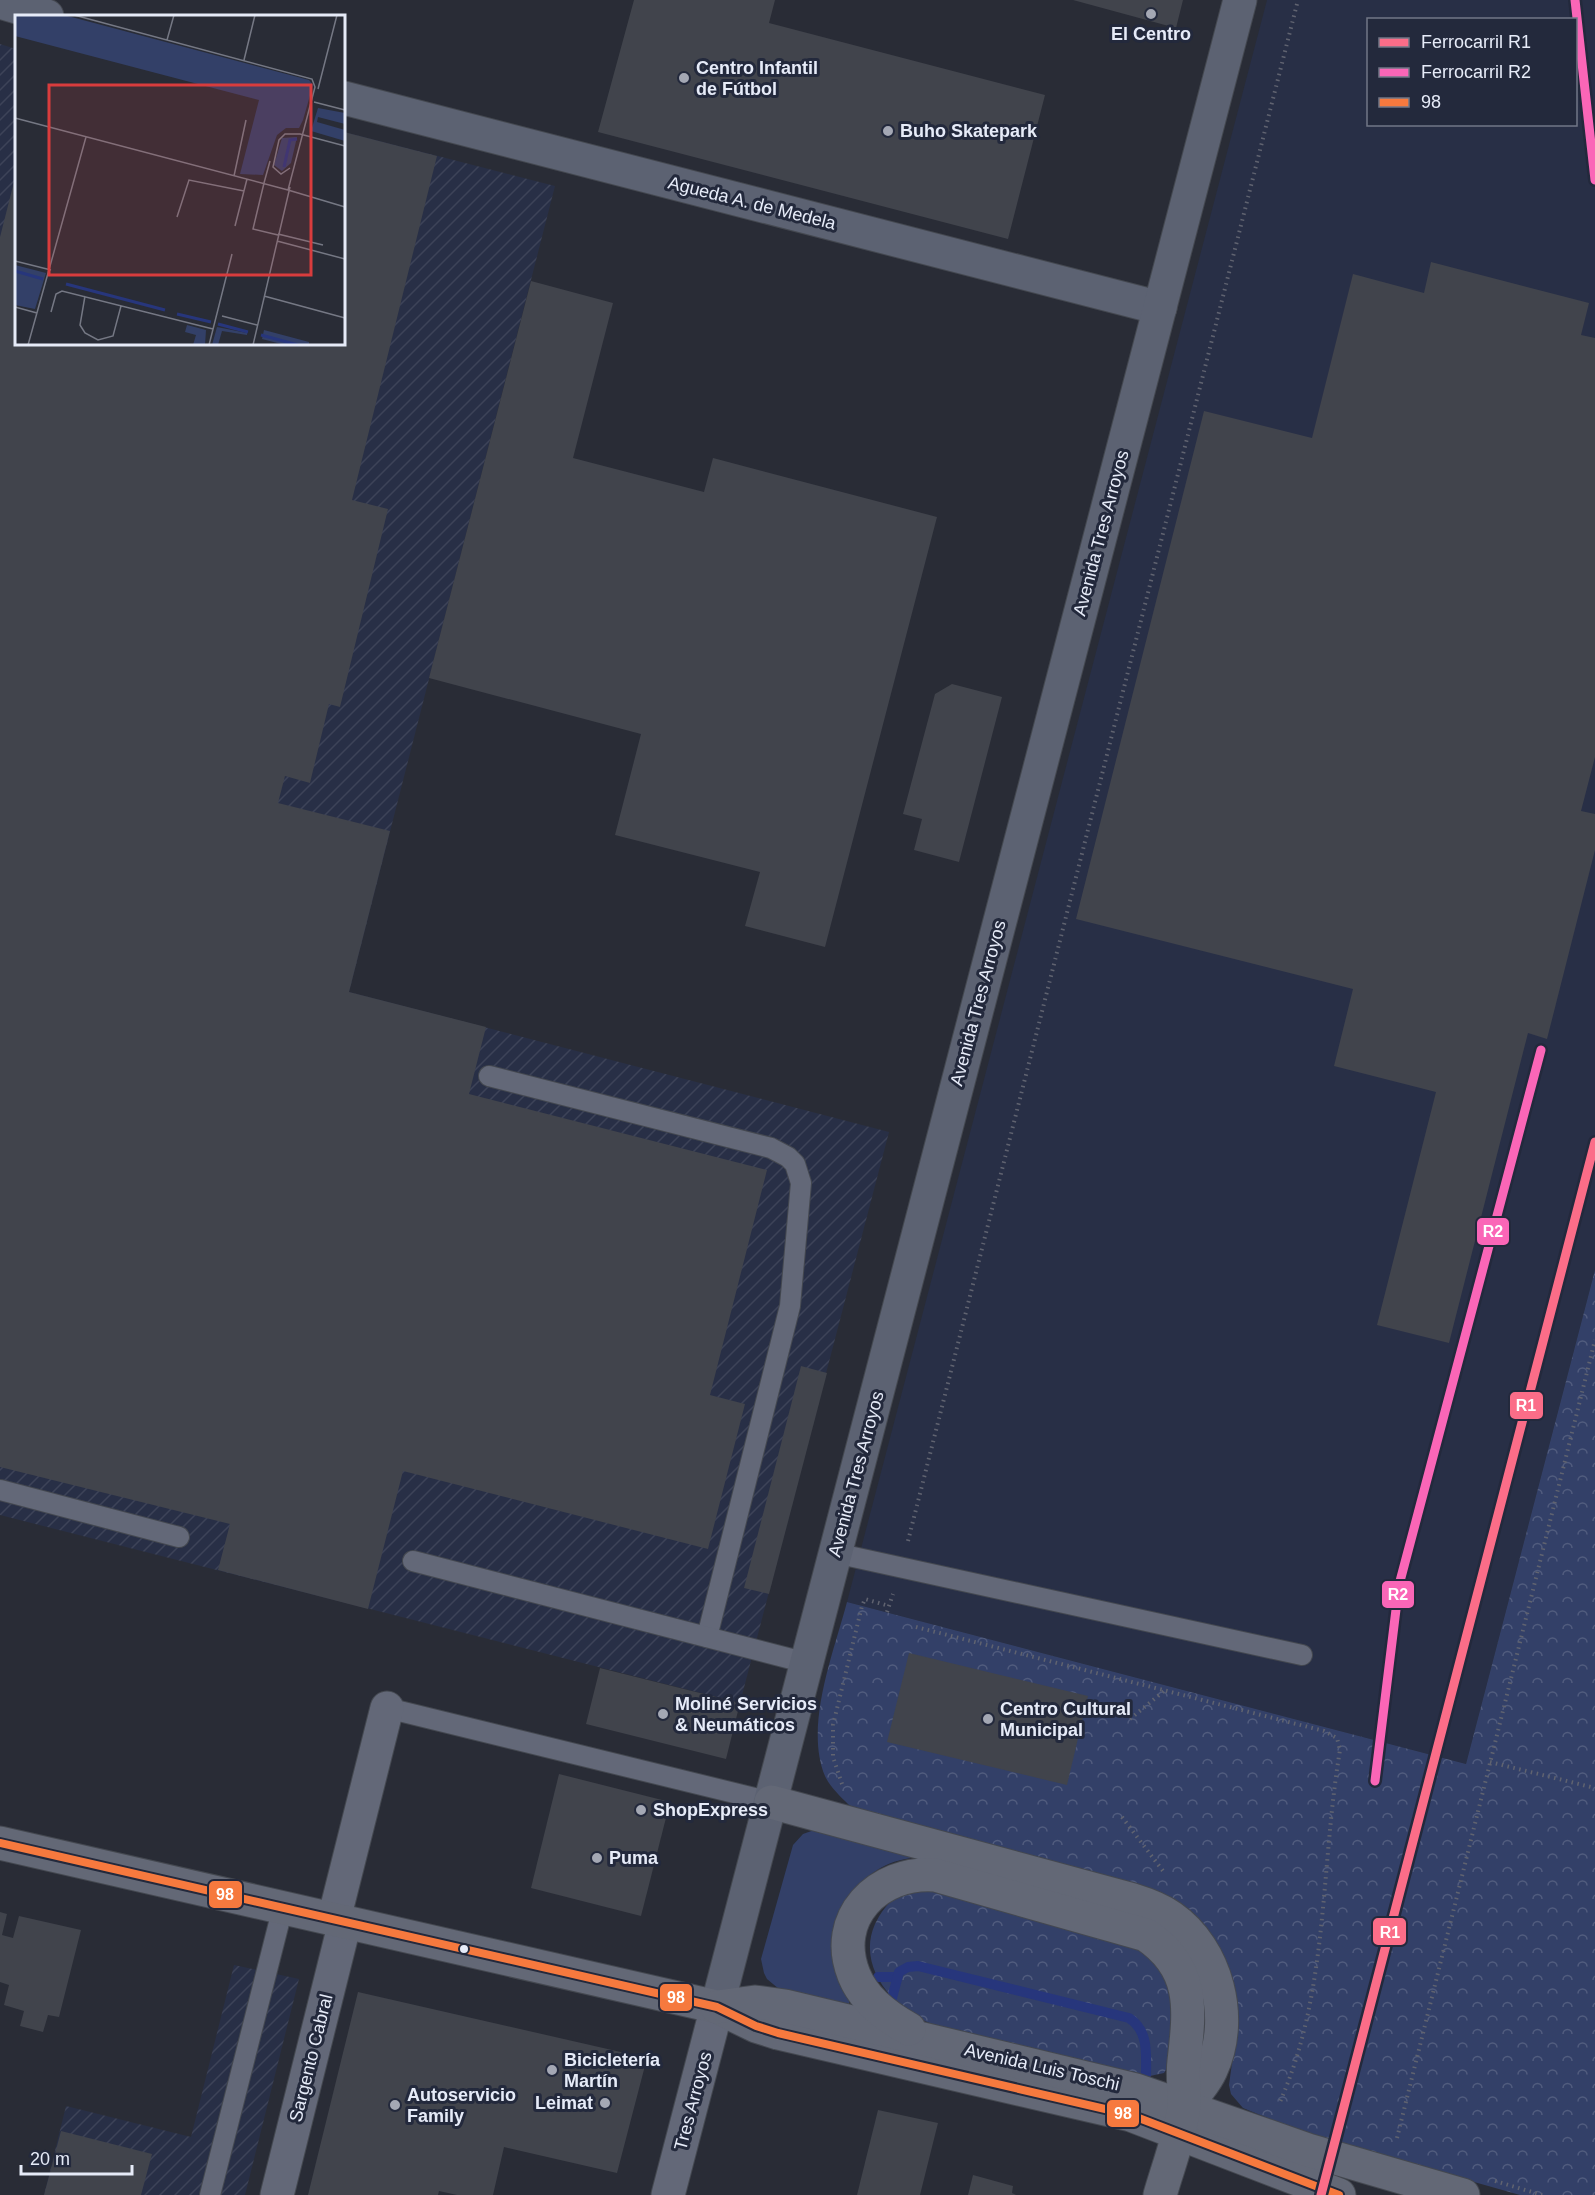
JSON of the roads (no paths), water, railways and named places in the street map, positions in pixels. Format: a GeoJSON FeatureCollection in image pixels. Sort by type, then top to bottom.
{"type":"FeatureCollection","features":[{"type":"Feature","properties":{"kind":"main road","name":"Avenida Tres Arroyos"},"geometry":{"type":"LineString","coordinates":[[717,2007],[1240,0]]}},
{"type":"Feature","properties":{"kind":"main road"},"geometry":{"type":"LineString","coordinates":[[0,2],[43,10]]}},
{"type":"Feature","properties":{"kind":"main road","name":"Agueda A. de Medela"},"geometry":{"type":"LineString","coordinates":[[345,98],[1160,308]]}},
{"type":"Feature","properties":{"kind":"main road"},"geometry":{"type":"LineString","coordinates":[[771,1802],[1133,1900],[1170,1916],[1189,1933],[1205,1955],[1216,1982],[1222,2009],[1221,2037],[1215,2061],[1180,2119]]}},
{"type":"Feature","properties":{"kind":"main road","name":"Avenida Luis Toschi"},"geometry":{"type":"LineString","coordinates":[[0,1843],[717,2007],[756,2026],[778,2033],[1119,2112],[1180,2119],[1308,2150],[1462,2195]]}},
{"type":"Feature","properties":{"kind":"main road"},"geometry":{"type":"LineString","coordinates":[[928,2040],[891,2019],[870,2000],[858,1982],[850,1962],[851,1931],[862,1906],[882,1885],[908,1875],[948,1878],[1124,1927],[1155,1941],[1177,1967],[1188,2002],[1189,2027],[1182,2079],[1180,2119],[1160,2195]]}},
{"type":"Feature","properties":{"kind":"main road","name":"Avenida Luis Toschi"},"geometry":{"type":"LineString","coordinates":[[717,2007],[755,2002],[774,2004],[1124,2086],[1180,2119],[1300,2182],[1339,2195]]}},
{"type":"Feature","properties":{"kind":"street","name":"Sargento Cabral"},"geometry":{"type":"LineString","coordinates":[[277,2195],[387,1708]]}},
{"type":"Feature","properties":{"kind":"street","name":"Tres Arroyos"},"geometry":{"type":"LineString","coordinates":[[668,2195],[717,2007]]}},
{"type":"Feature","properties":{"kind":"lane"},"geometry":{"type":"LineString","coordinates":[[489,1076],[771,1149],[788,1157],[799,1173],[801,1194],[790,1306],[707,1637]]}},
{"type":"Feature","properties":{"kind":"lane"},"geometry":{"type":"LineString","coordinates":[[0,1490],[179,1537]]}},
{"type":"Feature","properties":{"kind":"lane"},"geometry":{"type":"LineString","coordinates":[[835,1553],[1302,1655]]}},
{"type":"Feature","properties":{"kind":"lane"},"geometry":{"type":"LineString","coordinates":[[413,1561],[807,1663]]}},
{"type":"Feature","properties":{"kind":"lane"},"geometry":{"type":"LineString","coordinates":[[387,1708],[771,1802]]}},
{"type":"Feature","properties":{"kind":"lane"},"geometry":{"type":"LineString","coordinates":[[210,2195],[283,1907]]}},
{"type":"Feature","properties":{"kind":"waterway"},"geometry":{"type":"LineString","coordinates":[[892,1998],[899,1972],[908,1967],[918,1966],[1129,2018],[1140,2029],[1143,2036],[1146,2051],[1146,2075]]}},
{"type":"Feature","properties":{"kind":"waterway"},"geometry":{"type":"LineString","coordinates":[[878,1977],[897,1977]]}},
{"type":"Feature","properties":{"kind":"rail line","name":"R2"},"geometry":{"type":"LineString","coordinates":[[1575,0],[1595,180]]}},
{"type":"Feature","properties":{"kind":"rail line","name":"R2"},"geometry":{"type":"LineString","coordinates":[[1375,1781],[1399,1585],[1541,1050]]}},
{"type":"Feature","properties":{"kind":"rail line","name":"R1"},"geometry":{"type":"LineString","coordinates":[[1321,2195],[1595,1142]]}},
{"type":"Feature","properties":{"kind":"place","name":"El Centro"},"geometry":{"type":"Point","coordinates":[1151,14]}},
{"type":"Feature","properties":{"kind":"place","name":"Centro Infantil de Fútbol"},"geometry":{"type":"Point","coordinates":[684,78]}},
{"type":"Feature","properties":{"kind":"place","name":"Buho Skatepark"},"geometry":{"type":"Point","coordinates":[888,131]}},
{"type":"Feature","properties":{"kind":"place","name":"Moliné Servicios & Neumáticos"},"geometry":{"type":"Point","coordinates":[663,1714]}},
{"type":"Feature","properties":{"kind":"place","name":"Centro Cultural Municipal"},"geometry":{"type":"Point","coordinates":[988,1719]}},
{"type":"Feature","properties":{"kind":"place","name":"ShopExpress"},"geometry":{"type":"Point","coordinates":[641,1810]}},
{"type":"Feature","properties":{"kind":"place","name":"Puma"},"geometry":{"type":"Point","coordinates":[597,1858]}},
{"type":"Feature","properties":{"kind":"place","name":"Bicicletería Martín"},"geometry":{"type":"Point","coordinates":[552,2070]}},
{"type":"Feature","properties":{"kind":"place","name":"Leimat"},"geometry":{"type":"Point","coordinates":[605,2103]}},
{"type":"Feature","properties":{"kind":"place","name":"Autoservicio Family"},"geometry":{"type":"Point","coordinates":[395,2105]}}]}
